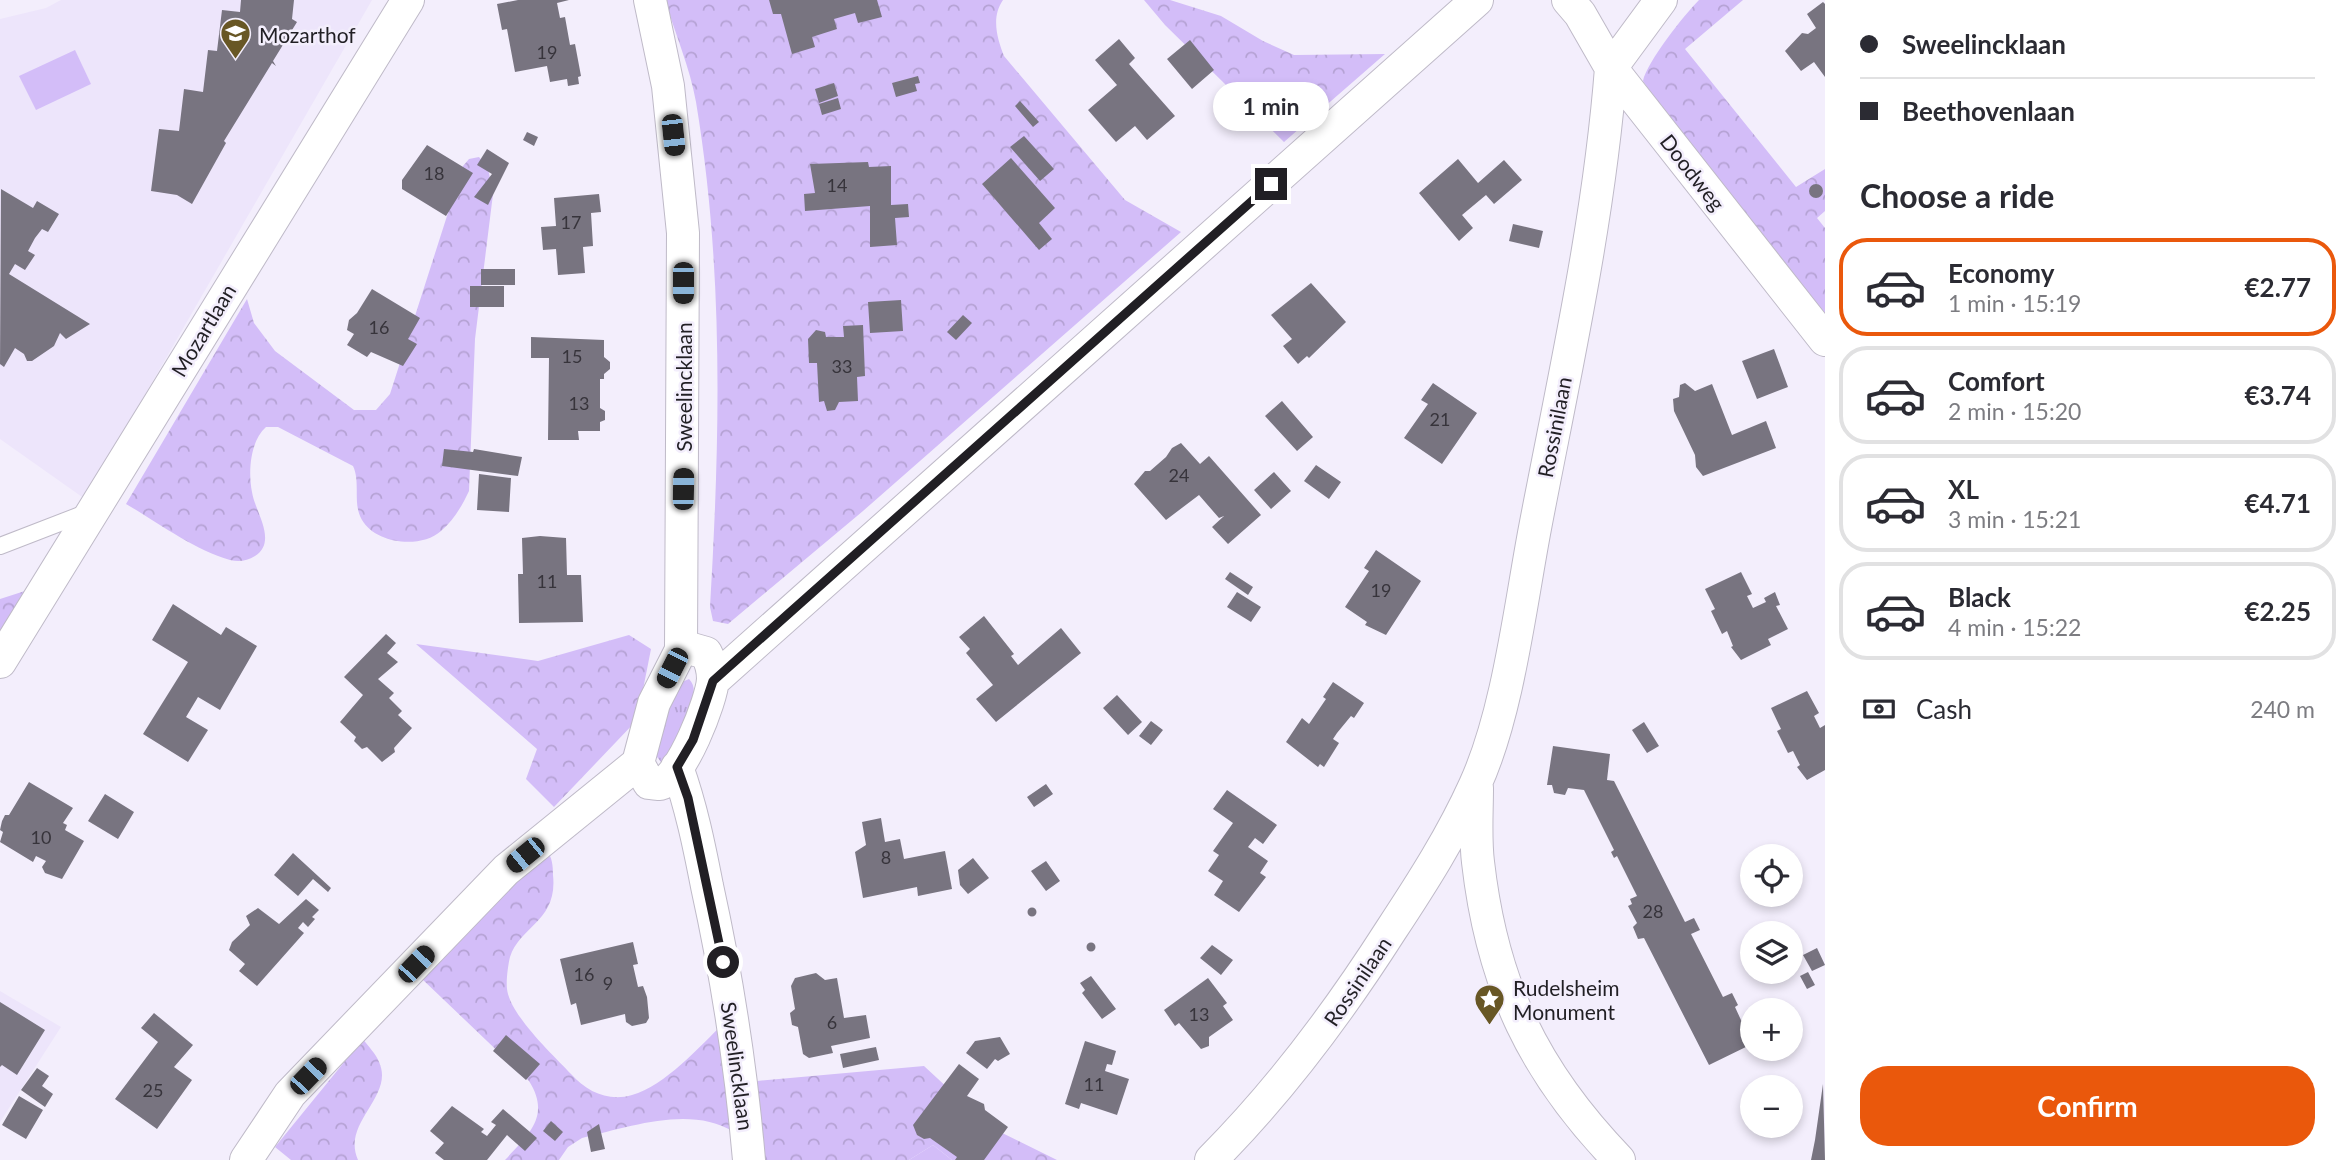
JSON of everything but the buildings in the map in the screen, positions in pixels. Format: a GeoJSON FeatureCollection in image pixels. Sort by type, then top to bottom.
{"type":"FeatureCollection","features":[{"type":"Feature","properties":{"kind":"street","name":"Mozartlaan"},"geometry":{"type":"LineString","coordinates":[[0,662],[408,0]]}},
{"type":"Feature","properties":{"kind":"street","name":"Sweelincklaan"},"geometry":{"type":"LineString","coordinates":[[638,763],[654,703],[681,650],[683,233],[668,86],[650,0]]}},
{"type":"Feature","properties":{"kind":"street"},"geometry":{"type":"LineString","coordinates":[[713,681],[1477,0]]}},
{"type":"Feature","properties":{"kind":"street","name":"Doodweg"},"geometry":{"type":"LineString","coordinates":[[1568,0],[1611,68],[1825,340]]}},
{"type":"Feature","properties":{"kind":"street"},"geometry":{"type":"LineString","coordinates":[[1611,68],[1661,0]]}},
{"type":"Feature","properties":{"kind":"street","name":"Rossinilaan"},"geometry":{"type":"LineString","coordinates":[[1211,1160],[1256,1115],[1332,1020],[1435,863],[1476,783],[1502,701],[1566,366],[1604,151],[1611,68]]}},
{"type":"Feature","properties":{"kind":"street"},"geometry":{"type":"LineString","coordinates":[[246,1160],[290,1094],[506,870],[638,763],[649,783],[659,784],[668,779],[693,740],[713,681],[712,664],[706,653],[692,649],[681,650]]}},
{"type":"Feature","properties":{"kind":"street","name":"Sweelincklaan"},"geometry":{"type":"LineString","coordinates":[[677,767],[688,798],[719,937],[740,1063],[749,1160]]}},
{"type":"Feature","properties":{"kind":"street","name":"Rossinilaan"},"geometry":{"type":"LineString","coordinates":[[1476,783],[1478,862],[1505,989],[1534,1053],[1566,1101],[1619,1160]]}},
{"type":"Feature","properties":{"kind":"lane"},"geometry":{"type":"LineString","coordinates":[[0,546],[93,510]]}},
{"type":"Feature","properties":{"kind":"shaded area"},"geometry":{"type":"Polygon","coordinates":[[[61,0],[372,0],[85,499],[0,439],[0,19],[46,8],[61,0]]]}},
{"type":"Feature","properties":{"kind":"shaded area"},"geometry":{"type":"Polygon","coordinates":[[[0,991],[61,1027],[0,1122],[0,991]]]}},
{"type":"Feature","properties":{"kind":"green space"},"geometry":{"type":"Polygon","coordinates":[[[665,0],[1003,0],[996,20],[997,35],[1004,56],[1125,200],[1181,232],[863,511],[728,624],[713,621],[710,607],[716,480],[717,354],[705,165],[693,89],[665,0]]]}},
{"type":"Feature","properties":{"kind":"green space"},"geometry":{"type":"Polygon","coordinates":[[[1144,0],[1170,0],[1221,16],[1263,41],[1294,55],[1385,54],[1284,142],[1165,25],[1144,0]]]}},
{"type":"Feature","properties":{"kind":"green space"},"geometry":{"type":"Polygon","coordinates":[[[1699,0],[1743,0],[1685,49],[1796,187],[1825,169],[1825,211],[1817,218],[1825,228],[1825,325],[1712,181],[1643,81],[1659,51],[1699,0]]]}},
{"type":"Feature","properties":{"kind":"green space"},"geometry":{"type":"Polygon","coordinates":[[[75,50],[91,84],[36,110],[19,76],[75,50]]]}},
{"type":"Feature","properties":{"kind":"green space"},"geometry":{"type":"Polygon","coordinates":[[[479,157],[488,168],[493,194],[475,339],[469,491],[457,513],[441,531],[432,537],[411,542],[388,539],[377,534],[362,520],[359,513],[353,466],[278,427],[266,427],[253,448],[250,475],[252,492],[265,542],[262,550],[252,558],[237,561],[217,556],[190,543],[126,504],[247,299],[254,323],[275,351],[354,410],[376,410],[390,394],[463,166],[469,159],[479,157]]]}},
{"type":"Feature","properties":{"kind":"green space"},"geometry":{"type":"Polygon","coordinates":[[[28,590],[0,636],[0,599],[28,590]]]}},
{"type":"Feature","properties":{"kind":"green space"},"geometry":{"type":"Polygon","coordinates":[[[629,635],[651,649],[637,720],[554,807],[526,779],[537,749],[416,644],[538,661],[629,635]]]}},
{"type":"Feature","properties":{"kind":"green space"},"geometry":{"type":"Polygon","coordinates":[[[689,679],[694,696],[687,719],[665,762],[661,762],[654,753],[660,721],[673,691],[689,679]]]}},
{"type":"Feature","properties":{"kind":"green space"},"geometry":{"type":"Polygon","coordinates":[[[547,850],[553,871],[550,903],[515,946],[509,960],[507,989],[516,1011],[533,1034],[577,1080],[599,1094],[615,1097],[632,1095],[657,1083],[724,1023],[734,1132],[717,1124],[698,1120],[660,1121],[582,1138],[568,1147],[559,1160],[505,1160],[534,1124],[538,1104],[535,1093],[529,1081],[421,978],[547,850]]]}},
{"type":"Feature","properties":{"kind":"green space"},"geometry":{"type":"Polygon","coordinates":[[[363,1039],[378,1059],[382,1075],[380,1087],[356,1134],[358,1160],[291,1160],[275,1147],[363,1039]]]}},
{"type":"Feature","properties":{"kind":"green space"},"geometry":{"type":"Polygon","coordinates":[[[924,1066],[990,1127],[1057,1160],[952,1160],[933,1145],[909,1160],[762,1160],[757,1081],[924,1066]]]}},
{"type":"Feature","properties":{"kind":"green space"},"geometry":{"type":"Polygon","coordinates":[[[933,1145],[952,1160],[909,1160],[933,1145]]]}},
{"type":"Feature","properties":{"kind":"place","name":"Mozarthof"},"geometry":{"type":"Point","coordinates":[236,61]}},
{"type":"Feature","properties":{"kind":"place","name":"Rudelsheim Monument"},"geometry":{"type":"Point","coordinates":[1490,1026]}},
{"type":"Feature","properties":{"kind":"route"},"geometry":{"type":"LineString","coordinates":[[723,962],[688,798],[677,767],[693,740],[713,681],[1271,184]]}}]}
